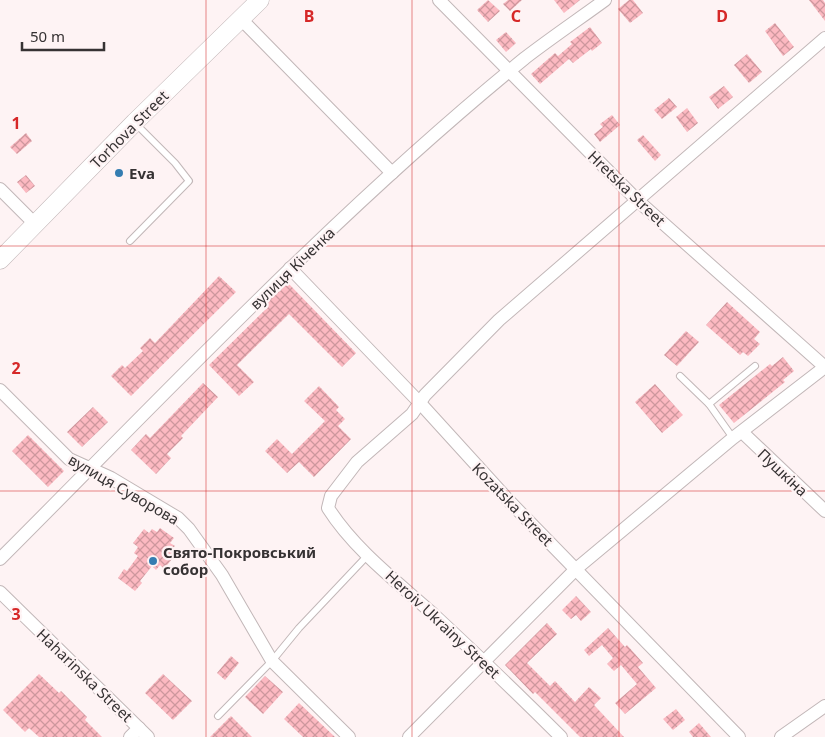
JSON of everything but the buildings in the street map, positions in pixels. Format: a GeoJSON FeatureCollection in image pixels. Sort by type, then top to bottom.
{"type":"FeatureCollection","features":[{"type":"Feature","properties":{"kind":"main road","name":"Torhova Street"},"geometry":{"type":"LineString","coordinates":[[0,260],[134,122],[242,20],[260,0]]}},
{"type":"Feature","properties":{"kind":"street","name":"Hretska Street"},"geometry":{"type":"LineString","coordinates":[[438,0],[637,200],[825,367]]}},
{"type":"Feature","properties":{"kind":"street","name":"вулиця Кіченка"},"geometry":{"type":"LineString","coordinates":[[0,559],[290,268],[392,173],[509,71],[605,0]]}},
{"type":"Feature","properties":{"kind":"street"},"geometry":{"type":"LineString","coordinates":[[242,20],[392,173]]}},
{"type":"Feature","properties":{"kind":"street"},"geometry":{"type":"LineString","coordinates":[[420,403],[425,395],[499,320],[825,38]]}},
{"type":"Feature","properties":{"kind":"street"},"geometry":{"type":"LineString","coordinates":[[0,189],[36,224]]}},
{"type":"Feature","properties":{"kind":"street","name":"Kozatska Street"},"geometry":{"type":"LineString","coordinates":[[290,268],[420,403],[510,502],[739,737]]}},
{"type":"Feature","properties":{"kind":"street"},"geometry":{"type":"LineString","coordinates":[[409,737],[576,569],[738,435],[825,367]]}},
{"type":"Feature","properties":{"kind":"street","name":"вулиця Суворова"},"geometry":{"type":"LineString","coordinates":[[0,390],[69,459],[111,478],[178,518],[189,529],[222,575],[272,661],[349,737]]}},
{"type":"Feature","properties":{"kind":"street","name":"Heroiv Ukrainy Street"},"geometry":{"type":"LineString","coordinates":[[420,403],[412,414],[357,462],[331,496],[328,508],[339,525],[368,555],[485,662],[561,737]]}},
{"type":"Feature","properties":{"kind":"street","name":"Пушкіна"},"geometry":{"type":"LineString","coordinates":[[738,435],[825,511]]}},
{"type":"Feature","properties":{"kind":"street","name":"Haharinska Street"},"geometry":{"type":"LineString","coordinates":[[0,592],[139,734]]}},
{"type":"Feature","properties":{"kind":"street"},"geometry":{"type":"LineString","coordinates":[[780,737],[825,706]]}},
{"type":"Feature","properties":{"kind":"lane"},"geometry":{"type":"LineString","coordinates":[[130,241],[189,181],[175,163],[134,122]]}},
{"type":"Feature","properties":{"kind":"lane"},"geometry":{"type":"LineString","coordinates":[[709,404],[755,366]]}},
{"type":"Feature","properties":{"kind":"lane"},"geometry":{"type":"LineString","coordinates":[[680,376],[738,435]]}},
{"type":"Feature","properties":{"kind":"lane"},"geometry":{"type":"LineString","coordinates":[[218,716],[272,661],[299,628],[368,555]]}},
{"type":"Feature","properties":{"kind":"place","name":"Eva"},"geometry":{"type":"Point","coordinates":[119,173]}},
{"type":"Feature","properties":{"kind":"place","name":"Свято-Покровський собор"},"geometry":{"type":"Point","coordinates":[153,561]}}]}
